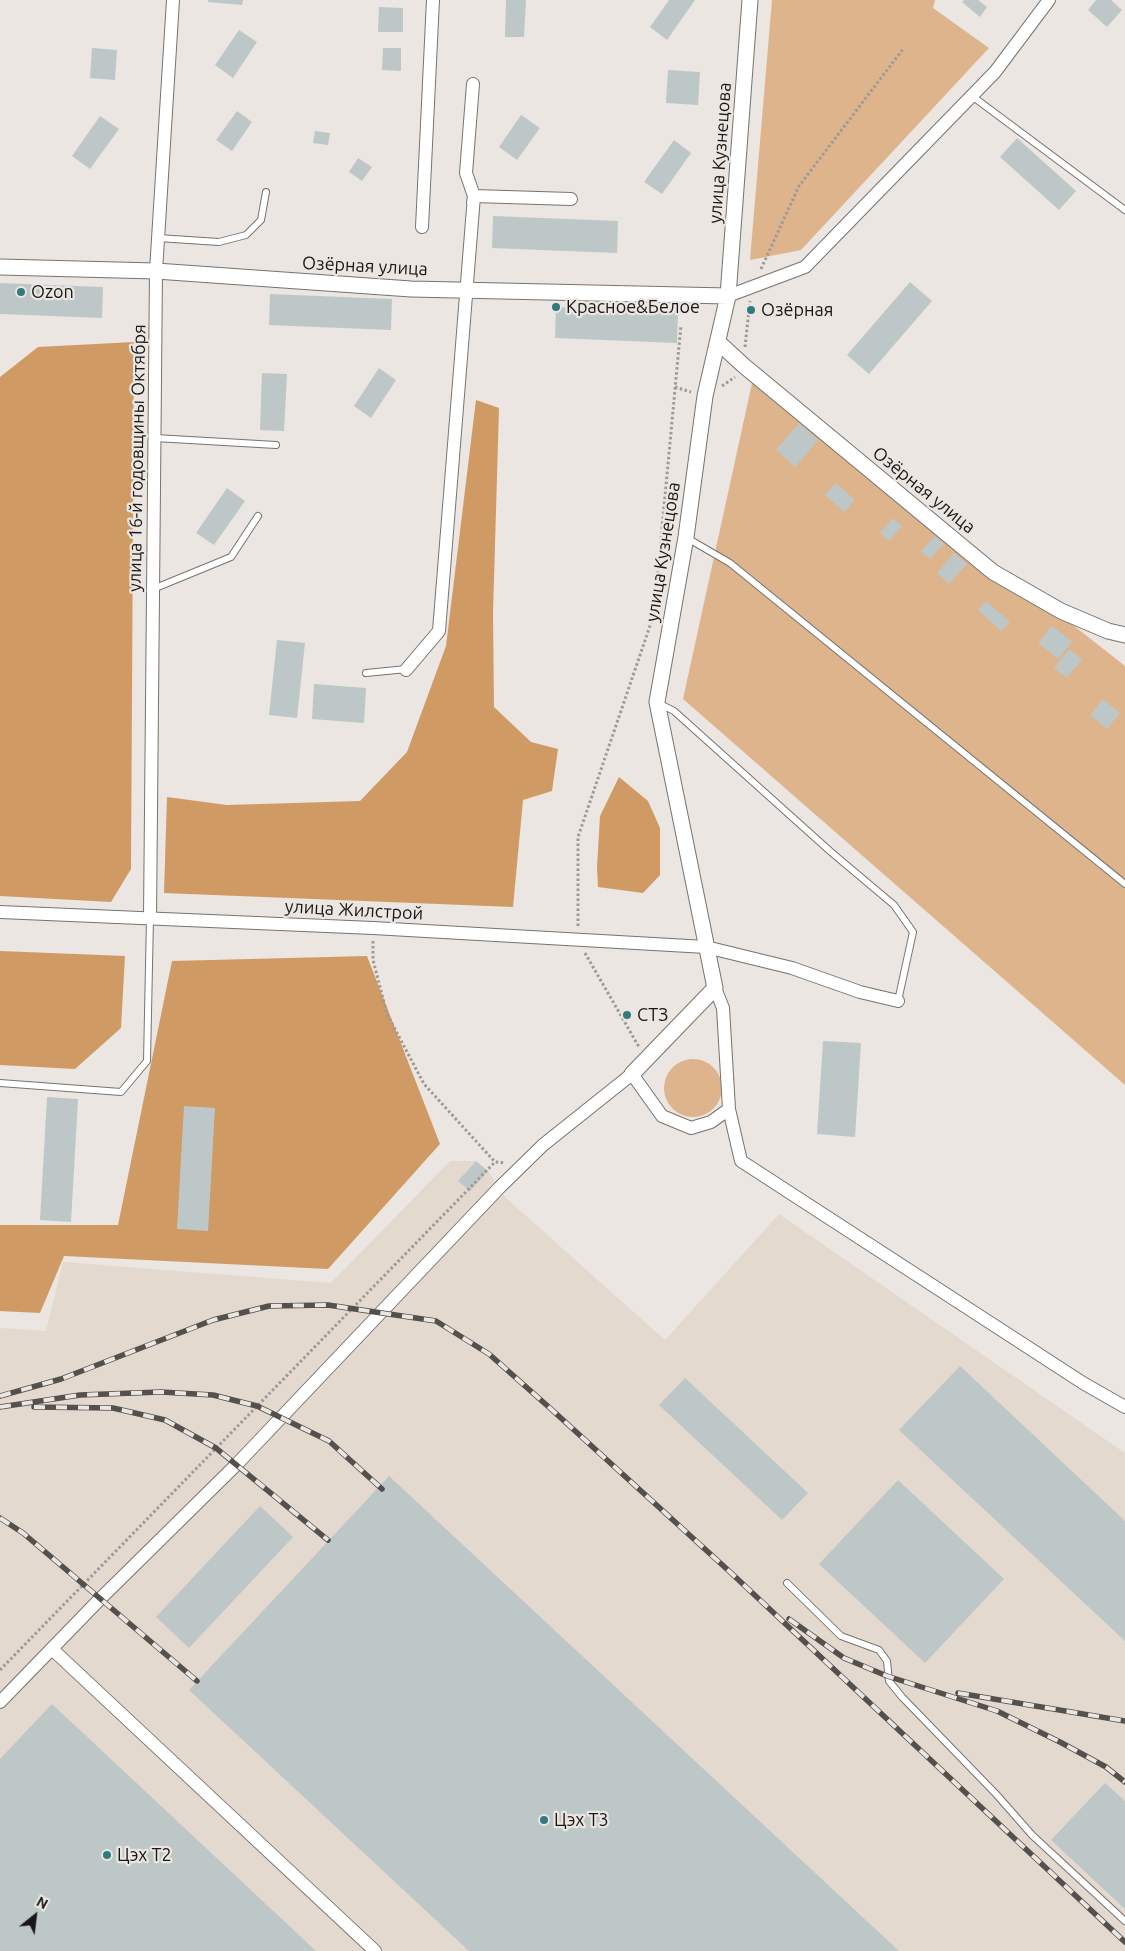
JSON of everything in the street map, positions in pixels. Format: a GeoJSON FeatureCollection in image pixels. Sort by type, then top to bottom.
{"type":"FeatureCollection","features":[{"type":"Feature","properties":{"kind":"street","name":"улица 16-й годовщины Октября"},"geometry":{"type":"LineString","coordinates":[[150,917],[156,271],[173,0]]}},
{"type":"Feature","properties":{"kind":"street"},"geometry":{"type":"LineString","coordinates":[[422,227],[434,0]]}},
{"type":"Feature","properties":{"kind":"street","name":"улица Кузнецова"},"geometry":{"type":"LineString","coordinates":[[715,988],[657,702],[686,537],[704,396],[728,296],[750,0]]}},
{"type":"Feature","properties":{"kind":"street"},"geometry":{"type":"LineString","coordinates":[[728,296],[805,267],[995,72],[1049,0]]}},
{"type":"Feature","properties":{"kind":"street"},"geometry":{"type":"LineString","coordinates":[[467,290],[474,196],[466,173],[473,84]]}},
{"type":"Feature","properties":{"kind":"street"},"geometry":{"type":"LineString","coordinates":[[474,196],[571,199]]}},
{"type":"Feature","properties":{"kind":"street","name":"Озёрная улица"},"geometry":{"type":"LineString","coordinates":[[0,267],[156,271],[411,289],[728,296]]}},
{"type":"Feature","properties":{"kind":"street","name":"Озёрная улица"},"geometry":{"type":"LineString","coordinates":[[718,342],[743,366],[993,572],[1061,611],[1108,631],[1125,635]]}},
{"type":"Feature","properties":{"kind":"street","name":"улица Жилстрой"},"geometry":{"type":"LineString","coordinates":[[0,912],[372,928],[706,947],[792,968],[860,992],[898,1001]]}},
{"type":"Feature","properties":{"kind":"street"},"geometry":{"type":"LineString","coordinates":[[0,1702],[237,1464],[499,1188],[543,1145],[632,1074],[715,988],[723,1008],[729,1108],[741,1161],[1083,1383],[1125,1407]]}},
{"type":"Feature","properties":{"kind":"street"},"geometry":{"type":"LineString","coordinates":[[632,1074],[662,1116],[691,1128],[711,1122],[729,1108]]}},
{"type":"Feature","properties":{"kind":"street"},"geometry":{"type":"LineString","coordinates":[[52,1649],[375,1951]]}},
{"type":"Feature","properties":{"kind":"lane"},"geometry":{"type":"LineString","coordinates":[[972,96],[1125,210]]}},
{"type":"Feature","properties":{"kind":"lane"},"geometry":{"type":"LineString","coordinates":[[158,238],[219,242],[246,235],[261,220],[266,192]]}},
{"type":"Feature","properties":{"kind":"lane"},"geometry":{"type":"LineString","coordinates":[[366,673],[406,670],[438,631],[467,290]]}},
{"type":"Feature","properties":{"kind":"lane"},"geometry":{"type":"LineString","coordinates":[[155,438],[276,446]]}},
{"type":"Feature","properties":{"kind":"lane"},"geometry":{"type":"LineString","coordinates":[[153,589],[231,557],[258,516]]}},
{"type":"Feature","properties":{"kind":"lane"},"geometry":{"type":"LineString","coordinates":[[686,537],[730,563],[1125,884]]}},
{"type":"Feature","properties":{"kind":"lane"},"geometry":{"type":"LineString","coordinates":[[657,702],[674,711],[830,852],[894,905],[913,932],[898,1001]]}},
{"type":"Feature","properties":{"kind":"lane"},"geometry":{"type":"LineString","coordinates":[[0,1083],[121,1092],[147,1061],[150,917]]}},
{"type":"Feature","properties":{"kind":"lane"},"geometry":{"type":"LineString","coordinates":[[787,1583],[841,1636],[879,1650],[887,1661],[889,1681],[902,1697],[996,1794],[1032,1835],[1125,1921]]}},
{"type":"Feature","properties":{"kind":"path"},"geometry":{"type":"LineString","coordinates":[[675,387],[704,396],[741,374],[752,287],[775,242],[799,186],[903,49]]}},
{"type":"Feature","properties":{"kind":"path"},"geometry":{"type":"LineString","coordinates":[[633,1052],[640,1046],[578,940],[578,838],[654,614],[681,325]]}},
{"type":"Feature","properties":{"kind":"path"},"geometry":{"type":"LineString","coordinates":[[372,928],[373,960],[387,1014],[424,1084],[495,1162],[510,1163]]}},
{"type":"Feature","properties":{"kind":"path"},"geometry":{"type":"LineString","coordinates":[[0,1670],[495,1162]]}},
{"type":"Feature","properties":{"kind":"shaded area"},"geometry":{"type":"Polygon","coordinates":[[[772,0],[935,0],[933,8],[989,48],[801,250],[750,260],[772,0]]]}},
{"type":"Feature","properties":{"kind":"shaded area"},"geometry":{"type":"Polygon","coordinates":[[[134,342],[131,869],[111,902],[0,896],[0,377],[38,347],[134,342]]]}},
{"type":"Feature","properties":{"kind":"shaded area"},"geometry":{"type":"Polygon","coordinates":[[[754,374],[1125,666],[1125,1085],[683,699],[754,374]]]}},
{"type":"Feature","properties":{"kind":"shaded area"},"geometry":{"type":"Polygon","coordinates":[[[476,400],[499,408],[493,613],[494,707],[531,742],[558,749],[552,791],[523,800],[513,907],[164,893],[167,797],[227,805],[360,801],[407,752],[446,646],[476,400]]]}},
{"type":"Feature","properties":{"kind":"shaded area"},"geometry":{"type":"Polygon","coordinates":[[[619,777],[648,801],[660,828],[660,875],[643,893],[598,887],[597,867],[600,816],[619,777]]]}},
{"type":"Feature","properties":{"kind":"shaded area"},"geometry":{"type":"Polygon","coordinates":[[[0,951],[125,956],[121,1028],[75,1069],[0,1065],[0,951]]]}},
{"type":"Feature","properties":{"kind":"shaded area"},"geometry":{"type":"Polygon","coordinates":[[[367,956],[440,1144],[328,1269],[64,1256],[40,1313],[0,1311],[0,1225],[118,1225],[172,961],[367,956]]]}},
{"type":"Feature","properties":{"kind":"shaded area"},"geometry":{"type":"Polygon","coordinates":[[[687,1059],[699,1059],[714,1067],[722,1082],[722,1094],[714,1109],[699,1117],[687,1117],[672,1109],[664,1094],[664,1082],[672,1067],[687,1059]]]}},
{"type":"Feature","properties":{"kind":"shaded area"},"geometry":{"type":"Polygon","coordinates":[[[450,1161],[476,1161],[488,1171],[506,1198],[665,1340],[779,1214],[1125,1453],[1125,1951],[0,1951],[0,1328],[46,1331],[63,1262],[331,1283],[450,1161]]]}},
{"type":"Feature","properties":{"kind":"building"},"geometry":{"type":"Polygon","coordinates":[[[208,0],[243,0],[242,5],[208,2],[208,0]]]}},
{"type":"Feature","properties":{"kind":"building"},"geometry":{"type":"Polygon","coordinates":[[[506,0],[526,0],[524,37],[505,37],[506,0]]]}},
{"type":"Feature","properties":{"kind":"building"},"geometry":{"type":"Polygon","coordinates":[[[669,0],[695,0],[667,40],[650,27],[669,0]]]}},
{"type":"Feature","properties":{"kind":"building"},"geometry":{"type":"Polygon","coordinates":[[[964,0],[978,0],[987,7],[980,17],[962,2],[964,0]]]}},
{"type":"Feature","properties":{"kind":"building"},"geometry":{"type":"Polygon","coordinates":[[[1096,0],[1111,0],[1122,10],[1107,27],[1088,10],[1096,0]]]}},
{"type":"Feature","properties":{"kind":"building"},"geometry":{"type":"Polygon","coordinates":[[[379,7],[403,8],[403,32],[378,32],[379,7]]]}},
{"type":"Feature","properties":{"kind":"building"},"geometry":{"type":"Polygon","coordinates":[[[239,30],[257,42],[233,78],[215,65],[239,30]]]}},
{"type":"Feature","properties":{"kind":"building"},"geometry":{"type":"Polygon","coordinates":[[[92,48],[117,50],[115,80],[90,78],[92,48]]]}},
{"type":"Feature","properties":{"kind":"building"},"geometry":{"type":"Polygon","coordinates":[[[383,48],[401,48],[401,71],[382,70],[383,48]]]}},
{"type":"Feature","properties":{"kind":"building"},"geometry":{"type":"Polygon","coordinates":[[[668,70],[700,72],[698,105],[666,103],[668,70]]]}},
{"type":"Feature","properties":{"kind":"building"},"geometry":{"type":"Polygon","coordinates":[[[237,111],[252,122],[232,151],[216,140],[237,111]]]}},
{"type":"Feature","properties":{"kind":"building"},"geometry":{"type":"Polygon","coordinates":[[[521,115],[540,128],[517,160],[499,147],[521,115]]]}},
{"type":"Feature","properties":{"kind":"building"},"geometry":{"type":"Polygon","coordinates":[[[100,116],[119,129],[90,169],[72,156],[100,116]]]}},
{"type":"Feature","properties":{"kind":"building"},"geometry":{"type":"Polygon","coordinates":[[[315,131],[330,133],[328,145],[313,143],[315,131]]]}},
{"type":"Feature","properties":{"kind":"building"},"geometry":{"type":"Polygon","coordinates":[[[1017,138],[1076,191],[1059,210],[1000,157],[1017,138]]]}},
{"type":"Feature","properties":{"kind":"building"},"geometry":{"type":"Polygon","coordinates":[[[674,140],[691,153],[662,194],[644,182],[674,140]]]}},
{"type":"Feature","properties":{"kind":"building"},"geometry":{"type":"Polygon","coordinates":[[[358,158],[372,167],[362,181],[349,172],[358,158]]]}},
{"type":"Feature","properties":{"kind":"building"},"geometry":{"type":"Polygon","coordinates":[[[493,216],[618,221],[617,253],[492,248],[493,216]]]}},
{"type":"Feature","properties":{"kind":"building"},"geometry":{"type":"Polygon","coordinates":[[[910,282],[932,301],[869,374],[847,355],[910,282]]]}},
{"type":"Feature","properties":{"kind":"building"},"geometry":{"type":"Polygon","coordinates":[[[0,283],[103,287],[102,318],[0,314],[0,283]]]}},
{"type":"Feature","properties":{"kind":"building"},"geometry":{"type":"Polygon","coordinates":[[[270,294],[392,299],[391,330],[269,325],[270,294]]]}},
{"type":"Feature","properties":{"kind":"building"},"geometry":{"type":"Polygon","coordinates":[[[556,307],[678,312],[677,343],[555,338],[556,307]]]}},
{"type":"Feature","properties":{"kind":"building"},"geometry":{"type":"Polygon","coordinates":[[[379,368],[396,380],[371,418],[354,406],[379,368]]]}},
{"type":"Feature","properties":{"kind":"building"},"geometry":{"type":"Polygon","coordinates":[[[262,373],[287,374],[284,431],[260,430],[262,373]]]}},
{"type":"Feature","properties":{"kind":"building"},"geometry":{"type":"Polygon","coordinates":[[[799,423],[818,440],[795,467],[776,450],[799,423]]]}},
{"type":"Feature","properties":{"kind":"building"},"geometry":{"type":"Polygon","coordinates":[[[836,483],[855,500],[844,512],[825,495],[836,483]]]}},
{"type":"Feature","properties":{"kind":"building"},"geometry":{"type":"Polygon","coordinates":[[[227,488],[245,501],[214,545],[196,533],[227,488]]]}},
{"type":"Feature","properties":{"kind":"building"},"geometry":{"type":"Polygon","coordinates":[[[893,518],[902,526],[889,541],[880,533],[893,518]]]}},
{"type":"Feature","properties":{"kind":"building"},"geometry":{"type":"Polygon","coordinates":[[[935,536],[944,544],[930,559],[921,551],[935,536]]]}},
{"type":"Feature","properties":{"kind":"building"},"geometry":{"type":"Polygon","coordinates":[[[954,553],[967,564],[949,584],[937,573],[954,553]]]}},
{"type":"Feature","properties":{"kind":"building"},"geometry":{"type":"Polygon","coordinates":[[[986,601],[1010,622],[1001,631],[978,610],[986,601]]]}},
{"type":"Feature","properties":{"kind":"building"},"geometry":{"type":"Polygon","coordinates":[[[1052,626],[1072,642],[1058,659],[1038,643],[1052,626]]]}},
{"type":"Feature","properties":{"kind":"building"},"geometry":{"type":"Polygon","coordinates":[[[277,640],[305,643],[297,718],[269,715],[277,640]]]}},
{"type":"Feature","properties":{"kind":"building"},"geometry":{"type":"Polygon","coordinates":[[[1069,649],[1082,659],[1067,678],[1054,668],[1069,649]]]}},
{"type":"Feature","properties":{"kind":"building"},"geometry":{"type":"Polygon","coordinates":[[[314,684],[366,688],[364,723],[312,719],[314,684]]]}},
{"type":"Feature","properties":{"kind":"building"},"geometry":{"type":"Polygon","coordinates":[[[1103,699],[1120,713],[1107,729],[1090,715],[1103,699]]]}},
{"type":"Feature","properties":{"kind":"building"},"geometry":{"type":"Polygon","coordinates":[[[823,1041],[861,1043],[855,1137],[817,1134],[823,1041]]]}},
{"type":"Feature","properties":{"kind":"building"},"geometry":{"type":"Polygon","coordinates":[[[47,1097],[78,1099],[71,1222],[40,1220],[47,1097]]]}},
{"type":"Feature","properties":{"kind":"building"},"geometry":{"type":"Polygon","coordinates":[[[184,1106],[215,1108],[208,1231],[177,1229],[184,1106]]]}},
{"type":"Feature","properties":{"kind":"building"},"geometry":{"type":"Polygon","coordinates":[[[476,1161],[488,1171],[470,1191],[458,1181],[476,1161]]]}},
{"type":"Feature","properties":{"kind":"building"},"geometry":{"type":"Polygon","coordinates":[[[960,1366],[1125,1521],[1125,1641],[899,1430],[960,1366]]]}},
{"type":"Feature","properties":{"kind":"building"},"geometry":{"type":"Polygon","coordinates":[[[685,1378],[808,1493],[782,1520],[659,1405],[685,1378]]]}},
{"type":"Feature","properties":{"kind":"building","name":"Цэх Т3"},"geometry":{"type":"Polygon","coordinates":[[[389,1476],[899,1951],[469,1951],[189,1690],[389,1476]]]}},
{"type":"Feature","properties":{"kind":"building"},"geometry":{"type":"Polygon","coordinates":[[[898,1480],[1004,1579],[925,1663],[819,1564],[898,1480]]]}},
{"type":"Feature","properties":{"kind":"building"},"geometry":{"type":"Polygon","coordinates":[[[260,1506],[293,1537],[189,1648],[156,1617],[260,1506]]]}},
{"type":"Feature","properties":{"kind":"building","name":"Цэх Т2"},"geometry":{"type":"Polygon","coordinates":[[[52,1704],[316,1951],[0,1951],[0,1759],[52,1704]]]}},
{"type":"Feature","properties":{"kind":"building"},"geometry":{"type":"Polygon","coordinates":[[[1105,1783],[1125,1801],[1125,1909],[1051,1840],[1105,1783]]]}},
{"type":"Feature","properties":{"kind":"railway"},"geometry":{"type":"LineString","coordinates":[[0,1396],[61,1379],[213,1320],[269,1306],[328,1305],[436,1321],[489,1354],[551,1409],[729,1571],[1125,1942]]}},
{"type":"Feature","properties":{"kind":"railway"},"geometry":{"type":"LineString","coordinates":[[0,1407],[80,1395],[161,1392],[213,1395],[257,1406],[329,1441],[382,1489]]}},
{"type":"Feature","properties":{"kind":"railway"},"geometry":{"type":"LineString","coordinates":[[34,1407],[113,1408],[165,1420],[216,1448],[328,1540]]}},
{"type":"Feature","properties":{"kind":"railway"},"geometry":{"type":"LineString","coordinates":[[0,1518],[23,1533],[197,1681]]}},
{"type":"Feature","properties":{"kind":"railway"},"geometry":{"type":"LineString","coordinates":[[789,1619],[844,1658],[887,1676],[997,1711],[1106,1767],[1125,1782]]}},
{"type":"Feature","properties":{"kind":"railway"},"geometry":{"type":"LineString","coordinates":[[958,1693],[1125,1721]]}},
{"type":"Feature","properties":{"kind":"place","name":"Ozon"},"geometry":{"type":"Point","coordinates":[21,292]}},
{"type":"Feature","properties":{"kind":"place","name":"Красное&Белое"},"geometry":{"type":"Point","coordinates":[556,307]}},
{"type":"Feature","properties":{"kind":"place","name":"Озёрная"},"geometry":{"type":"Point","coordinates":[751,310]}},
{"type":"Feature","properties":{"kind":"place","name":"СТЗ"},"geometry":{"type":"Point","coordinates":[627,1015]}},
{"type":"Feature","properties":{"kind":"place","name":"Цэх Т3"},"geometry":{"type":"Point","coordinates":[544,1820]}},
{"type":"Feature","properties":{"kind":"place","name":"Цэх Т2"},"geometry":{"type":"Point","coordinates":[107,1855]}}]}
